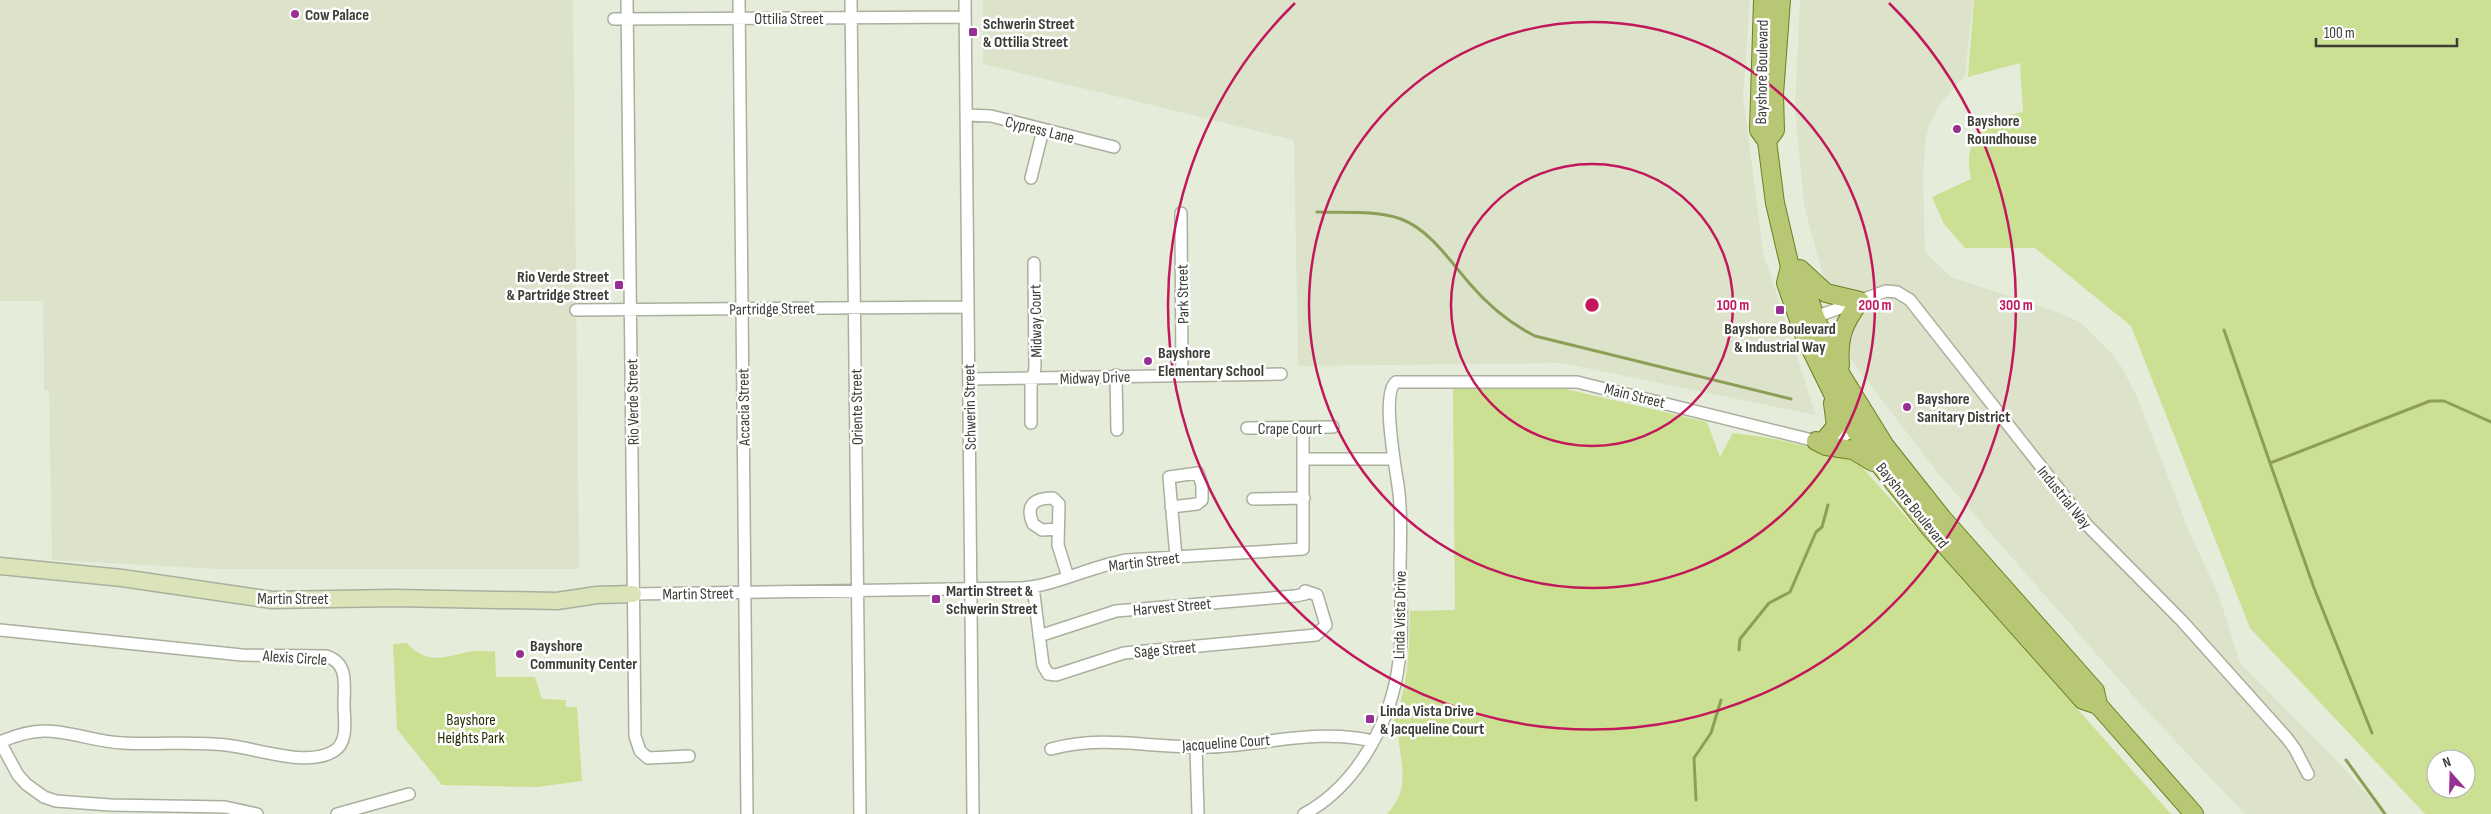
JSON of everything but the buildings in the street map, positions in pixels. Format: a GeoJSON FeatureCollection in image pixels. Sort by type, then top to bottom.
{"type":"FeatureCollection","features":[{"type":"Feature","properties":{"kind":"main road","name":"Bayshore Boulevard"},"geometry":{"type":"LineString","coordinates":[[1763,0],[1759,130],[1767,141],[1773,194],[1788,262],[1802,277],[1807,320],[1834,379],[1861,425],[1882,468],[1930,528],[2083,700],[2098,705]]}},
{"type":"Feature","properties":{"kind":"main road","name":"Bayshore Boulevard"},"geometry":{"type":"LineString","coordinates":[[1767,141],[1775,130],[1774,94],[1782,0]]}},
{"type":"Feature","properties":{"kind":"main road"},"geometry":{"type":"LineString","coordinates":[[1788,262],[1826,293],[1860,301],[1844,325],[1839,350],[1834,379],[1836,426],[1820,441],[1826,446],[1852,450],[1882,468]]}},
{"type":"Feature","properties":{"kind":"main road","name":"Bayshore Boulevard"},"geometry":{"type":"LineString","coordinates":[[1861,425],[2095,691],[2098,705],[2194,814]]}},
{"type":"Feature","properties":{"kind":"street","name":"Rio Verde Street"},"geometry":{"type":"LineString","coordinates":[[627,0],[635,736],[637,746],[644,755],[654,759],[667,756],[689,756]]}},
{"type":"Feature","properties":{"kind":"street","name":"Accacia Street"},"geometry":{"type":"LineString","coordinates":[[739,0],[747,814]]}},
{"type":"Feature","properties":{"kind":"street","name":"Oriente Street"},"geometry":{"type":"LineString","coordinates":[[851,0],[860,814]]}},
{"type":"Feature","properties":{"kind":"street","name":"Schwerin Street"},"geometry":{"type":"LineString","coordinates":[[965,0],[973,814]]}},
{"type":"Feature","properties":{"kind":"street","name":"Ottilia Street"},"geometry":{"type":"LineString","coordinates":[[614,19],[965,17]]}},
{"type":"Feature","properties":{"kind":"street","name":"Cypress Lane"},"geometry":{"type":"LineString","coordinates":[[966,115],[991,116],[1114,147]]}},
{"type":"Feature","properties":{"kind":"street"},"geometry":{"type":"LineString","coordinates":[[1031,178],[1043,130]]}},
{"type":"Feature","properties":{"kind":"street","name":"Park Street"},"geometry":{"type":"LineString","coordinates":[[1181,213],[1182,376]]}},
{"type":"Feature","properties":{"kind":"street","name":"Midway Court"},"geometry":{"type":"LineString","coordinates":[[1031,423],[1034,263]]}},
{"type":"Feature","properties":{"kind":"street","name":"Industrial Way"},"geometry":{"type":"LineString","coordinates":[[1807,320],[1892,291],[1910,300],[2077,514],[2108,549],[2186,625],[2286,737],[2295,749],[2308,774]]}},
{"type":"Feature","properties":{"kind":"street","name":"Partridge Street"},"geometry":{"type":"LineString","coordinates":[[576,310],[968,307]]}},
{"type":"Feature","properties":{"kind":"street","name":"Midway Drive"},"geometry":{"type":"LineString","coordinates":[[969,379],[1116,375],[1281,374]]}},
{"type":"Feature","properties":{"kind":"street"},"geometry":{"type":"LineString","coordinates":[[1116,375],[1117,430]]}},
{"type":"Feature","properties":{"kind":"street","name":"Main Street"},"geometry":{"type":"LineString","coordinates":[[1393,384],[1400,381],[1577,382],[1820,441]]}},
{"type":"Feature","properties":{"kind":"street","name":"Linda Vista Drive"},"geometry":{"type":"LineString","coordinates":[[1304,814],[1338,788],[1352,772],[1373,742],[1392,696],[1401,645],[1400,510],[1393,459],[1390,390],[1393,384]]}},
{"type":"Feature","properties":{"kind":"street"},"geometry":{"type":"LineString","coordinates":[[1820,441],[1840,438],[1861,425]]}},
{"type":"Feature","properties":{"kind":"street","name":"Crape Court"},"geometry":{"type":"LineString","coordinates":[[1247,428],[1333,428]]}},
{"type":"Feature","properties":{"kind":"street","name":"Martin Street"},"geometry":{"type":"LineString","coordinates":[[0,566],[122,578],[272,600],[394,598],[557,601],[597,595],[1033,587],[1115,562],[1303,549],[1303,428]]}},
{"type":"Feature","properties":{"kind":"street"},"geometry":{"type":"LineString","coordinates":[[1304,459],[1393,459]]}},
{"type":"Feature","properties":{"kind":"street"},"geometry":{"type":"LineString","coordinates":[[1253,500],[1304,498]]}},
{"type":"Feature","properties":{"kind":"street"},"geometry":{"type":"LineString","coordinates":[[1171,506],[1176,557]]}},
{"type":"Feature","properties":{"kind":"street"},"geometry":{"type":"LineString","coordinates":[[1058,529],[1058,544],[1068,577]]}},
{"type":"Feature","properties":{"kind":"street","name":"Sage Street"},"geometry":{"type":"LineString","coordinates":[[1033,587],[1042,665],[1048,674],[1056,675],[1124,653],[1316,635],[1326,624],[1322,606],[1318,596],[1305,591]]}},
{"type":"Feature","properties":{"kind":"street","name":"Harvest Street"},"geometry":{"type":"LineString","coordinates":[[1039,636],[1116,612],[1295,596],[1305,594],[1305,591]]}},
{"type":"Feature","properties":{"kind":"street","name":"Alexis Circle"},"geometry":{"type":"LineString","coordinates":[[0,630],[242,654],[326,656],[339,663],[343,670],[344,734],[339,747],[333,752],[305,757],[281,756],[224,744],[120,743],[43,731],[30,732],[0,744]]}},
{"type":"Feature","properties":{"kind":"street","name":"Jacqueline Court"},"geometry":{"type":"LineString","coordinates":[[1051,749],[1074,743],[1102,741],[1196,747],[1288,738],[1351,737],[1373,742]]}},
{"type":"Feature","properties":{"kind":"street"},"geometry":{"type":"LineString","coordinates":[[0,744],[18,776],[34,792],[44,797],[110,809],[225,807],[257,814]]}},
{"type":"Feature","properties":{"kind":"street"},"geometry":{"type":"LineString","coordinates":[[1196,747],[1198,814]]}},
{"type":"Feature","properties":{"kind":"street"},"geometry":{"type":"LineString","coordinates":[[337,814],[409,794]]}},
{"type":"Feature","properties":{"kind":"shaded area","name":"Cow Palace"},"geometry":{"type":"Polygon","coordinates":[[[0,0],[573,0],[579,569],[219,569],[52,560],[49,391],[44,390],[43,301],[0,301],[0,0]]]}},
{"type":"Feature","properties":{"kind":"shaded area"},"geometry":{"type":"Polygon","coordinates":[[[983,0],[1750,0],[1743,96],[1763,252],[1816,415],[1561,363],[1298,366],[1294,140],[983,64],[983,0]]]}},
{"type":"Feature","properties":{"kind":"shaded area"},"geometry":{"type":"Polygon","coordinates":[[[1800,0],[1973,0],[1965,76],[1940,104],[1926,137],[1923,173],[1925,252],[1951,277],[2057,312],[2080,322],[2111,353],[2121,366],[2138,399],[2191,536],[2218,593],[2240,663],[2341,765],[2384,814],[2245,814],[2143,707],[1936,471],[1850,358],[1824,280],[1804,204],[1795,108],[1800,0]]]}},
{"type":"Feature","properties":{"kind":"green space"},"geometry":{"type":"Polygon","coordinates":[[[1974,0],[2491,0],[2491,814],[2425,814],[2250,628],[2131,326],[2035,248],[1965,248],[1944,224],[1932,197],[1971,179],[1970,152],[1973,141],[1979,133],[1998,120],[2023,112],[2020,63],[1968,77],[1974,0]]]}},
{"type":"Feature","properties":{"kind":"green space"},"geometry":{"type":"Polygon","coordinates":[[[1453,388],[1566,389],[1707,422],[1720,457],[1733,433],[1770,438],[1853,457],[2171,814],[1387,814],[1399,795],[1402,786],[1403,776],[1398,734],[1389,730],[1401,702],[1407,672],[1410,611],[1455,610],[1453,388]]]}},
{"type":"Feature","properties":{"kind":"green space","name":"Bayshore Heights Park"},"geometry":{"type":"Polygon","coordinates":[[[407,643],[421,654],[435,658],[470,651],[495,651],[496,677],[535,677],[542,699],[566,700],[566,707],[577,707],[582,781],[537,787],[442,785],[397,729],[393,644],[407,643]]]}},
{"type":"Feature","properties":{"kind":"waterway"},"geometry":{"type":"LineString","coordinates":[[1317,212],[1381,214],[1401,219],[1411,224],[1439,247],[1492,307],[1517,326],[1535,336],[1791,399]]}},
{"type":"Feature","properties":{"kind":"waterway"},"geometry":{"type":"LineString","coordinates":[[2224,330],[2270,463],[2430,401],[2444,401],[2491,422]]}},
{"type":"Feature","properties":{"kind":"waterway"},"geometry":{"type":"LineString","coordinates":[[2270,463],[2314,588],[2372,733]]}},
{"type":"Feature","properties":{"kind":"waterway"},"geometry":{"type":"LineString","coordinates":[[1739,650],[1740,639],[1769,603],[1790,592],[1816,532],[1822,527],[1828,505]]}},
{"type":"Feature","properties":{"kind":"waterway"},"geometry":{"type":"LineString","coordinates":[[1696,800],[1694,758],[1711,733],[1721,700]]}},
{"type":"Feature","properties":{"kind":"waterway"},"geometry":{"type":"LineString","coordinates":[[2346,760],[2385,814]]}},
{"type":"Feature","properties":{"kind":"place","name":"Cow Palace"},"geometry":{"type":"Point","coordinates":[295,14]}},
{"type":"Feature","properties":{"kind":"place","name":"Schwerin Street & Ottilia Street"},"geometry":{"type":"Point","coordinates":[973,32]}},
{"type":"Feature","properties":{"kind":"place","name":"Bayshore Roundhouse"},"geometry":{"type":"Point","coordinates":[1957,129]}},
{"type":"Feature","properties":{"kind":"place","name":"Rio Verde Street & Partridge Street"},"geometry":{"type":"Point","coordinates":[619,285]}},
{"type":"Feature","properties":{"kind":"place","name":"Bayshore Boulevard & Industrial Way"},"geometry":{"type":"Point","coordinates":[1780,310]}},
{"type":"Feature","properties":{"kind":"place","name":"Bayshore Elementary School"},"geometry":{"type":"Point","coordinates":[1148,361]}},
{"type":"Feature","properties":{"kind":"place","name":"Bayshore Sanitary District"},"geometry":{"type":"Point","coordinates":[1907,407]}},
{"type":"Feature","properties":{"kind":"place","name":"Martin Street & Schwerin Street"},"geometry":{"type":"Point","coordinates":[936,599]}},
{"type":"Feature","properties":{"kind":"place","name":"Bayshore Community Center"},"geometry":{"type":"Point","coordinates":[520,654]}},
{"type":"Feature","properties":{"kind":"place","name":"Linda Vista Drive & Jacqueline Court"},"geometry":{"type":"Point","coordinates":[1370,719]}}]}
